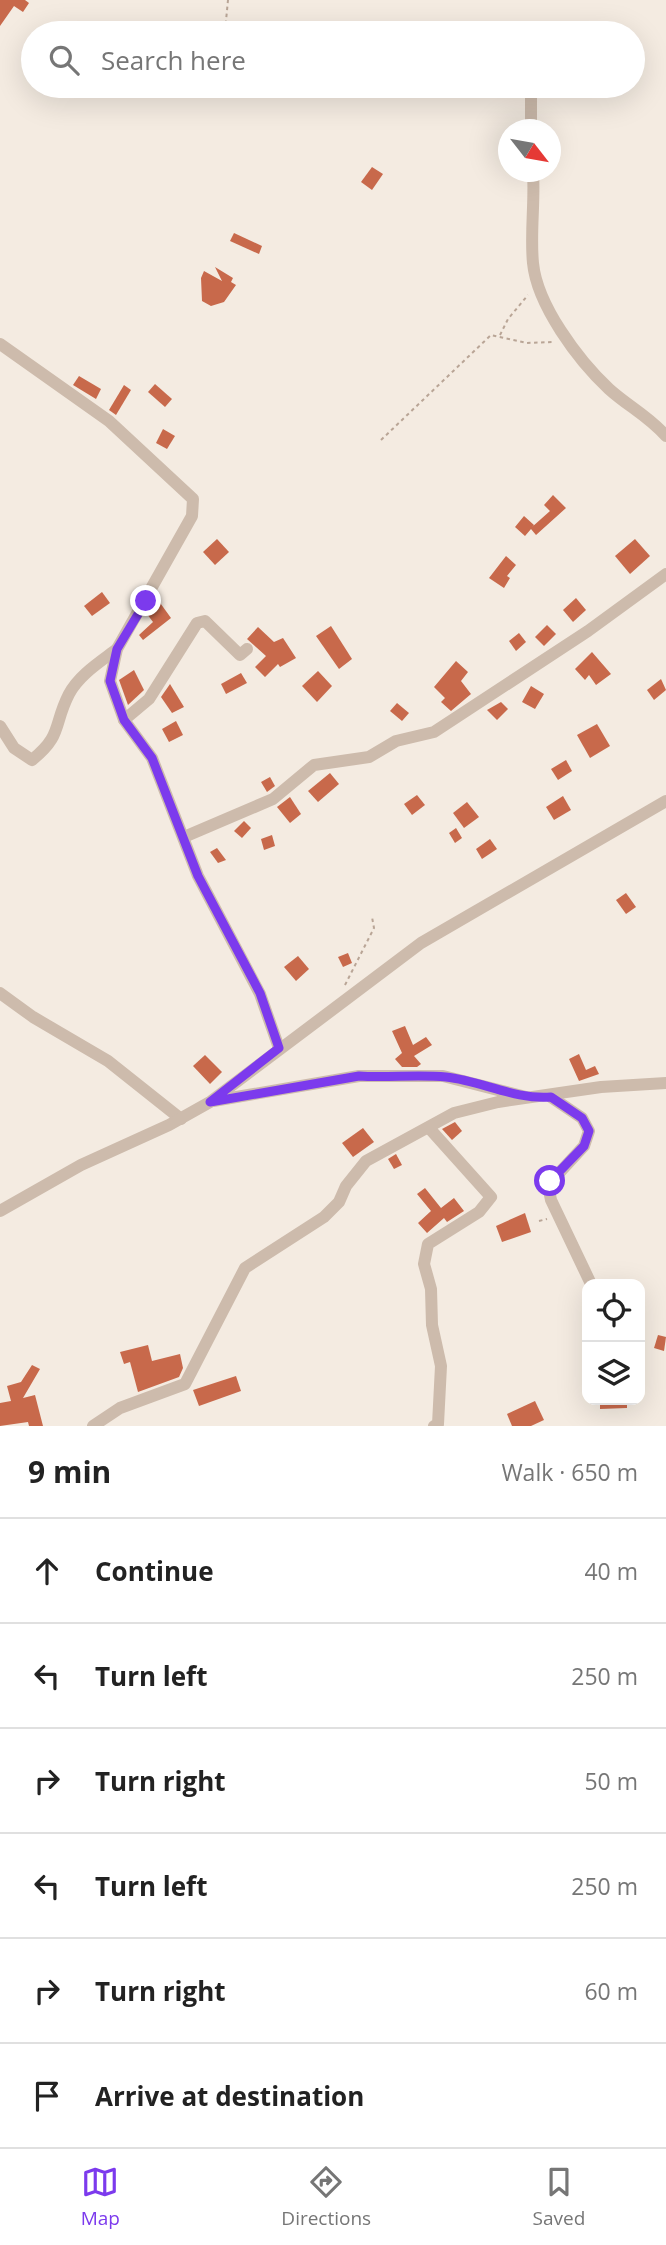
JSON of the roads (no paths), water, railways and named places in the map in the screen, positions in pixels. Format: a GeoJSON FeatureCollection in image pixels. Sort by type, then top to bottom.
{"type":"FeatureCollection","features":[{"type":"Feature","properties":{"kind":"street"},"geometry":{"type":"LineString","coordinates":[[531,98],[531,119]]}},
{"type":"Feature","properties":{"kind":"street"},"geometry":{"type":"LineString","coordinates":[[533,182],[533,262],[537,288],[570,344],[606,387],[625,403],[649,416],[666,436]]}},
{"type":"Feature","properties":{"kind":"street"},"geometry":{"type":"LineString","coordinates":[[0,344],[109,421],[193,499],[192,516],[117,649],[110,681],[124,720],[152,758],[198,876],[260,993],[279,1048]]}},
{"type":"Feature","properties":{"kind":"street"},"geometry":{"type":"LineString","coordinates":[[184,837],[273,799],[314,765],[369,757],[396,741],[434,732],[588,631],[666,574]]}},
{"type":"Feature","properties":{"kind":"street"},"geometry":{"type":"LineString","coordinates":[[124,720],[149,699],[197,623],[205,621],[240,655],[247,649]]}},
{"type":"Feature","properties":{"kind":"street"},"geometry":{"type":"LineString","coordinates":[[0,726],[14,748],[32,760],[51,744],[69,694],[85,673],[117,649]]}},
{"type":"Feature","properties":{"kind":"street"},"geometry":{"type":"LineString","coordinates":[[0,1210],[102,1154],[181,1119],[210,1102],[279,1048],[443,929],[666,801]]}},
{"type":"Feature","properties":{"kind":"street"},"geometry":{"type":"LineString","coordinates":[[0,993],[33,1017],[108,1060],[181,1119]]}},
{"type":"Feature","properties":{"kind":"street"},"geometry":{"type":"LineString","coordinates":[[210,1102],[359,1076],[384,1079],[443,1076],[533,1099]]}},
{"type":"Feature","properties":{"kind":"street"},"geometry":{"type":"LineString","coordinates":[[93,1426],[120,1408],[183,1387],[245,1268],[324,1217],[340,1202],[346,1186],[366,1161],[430,1129],[454,1112],[498,1102],[551,1097],[601,1087],[666,1083]]}},
{"type":"Feature","properties":{"kind":"street"},"geometry":{"type":"LineString","coordinates":[[551,1097],[582,1118],[589,1131],[584,1146],[552,1178],[548,1190],[589,1279]]}},
{"type":"Feature","properties":{"kind":"street"},"geometry":{"type":"LineString","coordinates":[[430,1129],[491,1197],[479,1212],[428,1244],[424,1264],[431,1289],[432,1325],[440,1366],[438,1424],[434,1426]]}}]}
